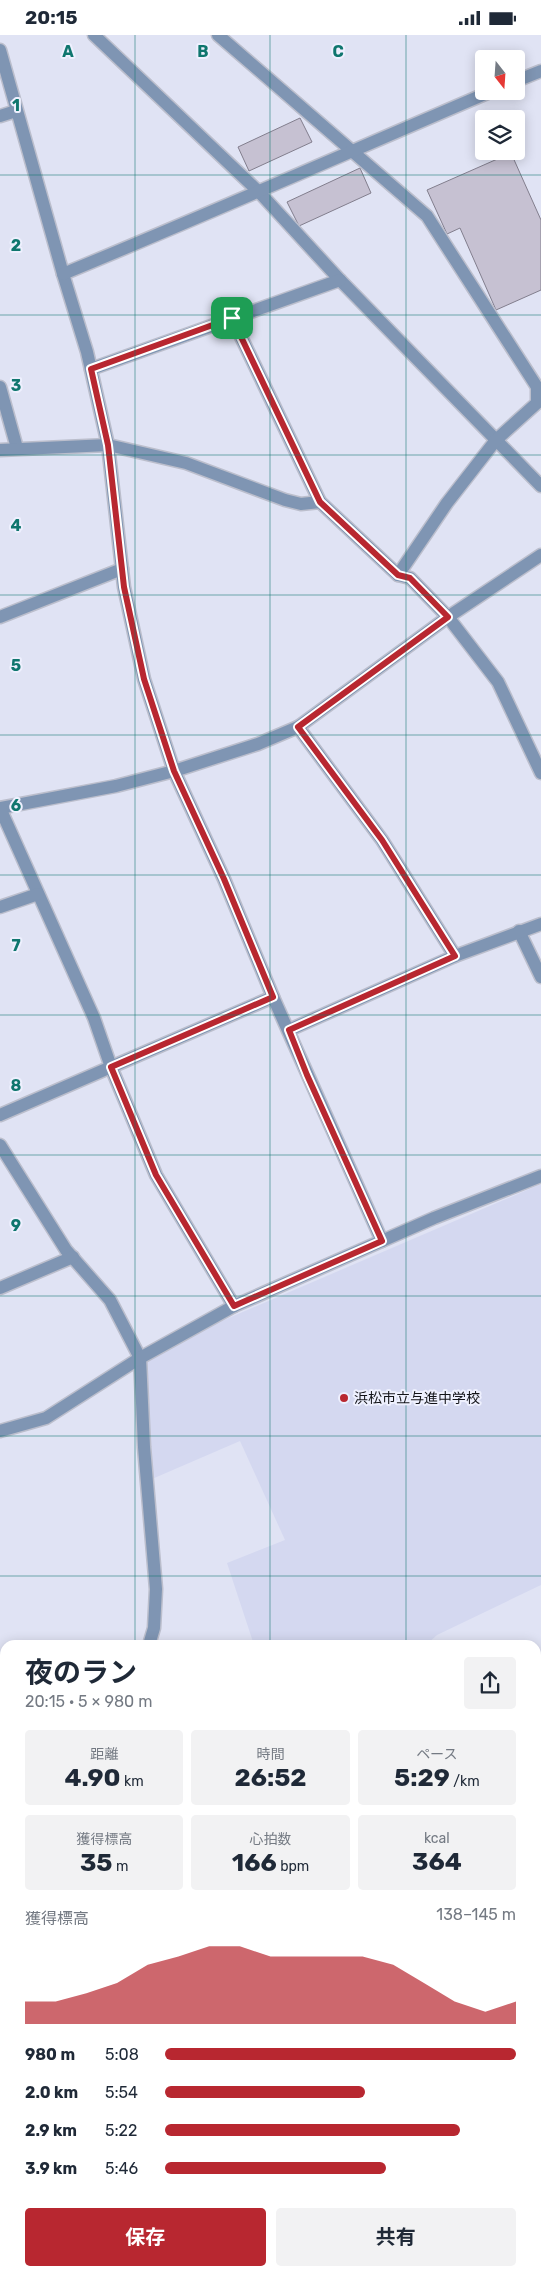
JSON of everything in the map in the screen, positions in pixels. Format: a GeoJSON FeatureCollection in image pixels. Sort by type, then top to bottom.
{"type":"FeatureCollection","features":[{"type":"Feature","properties":{"kind":"street"},"geometry":{"type":"LineString","coordinates":[[94,35],[260,193],[340,280],[541,487]]}},
{"type":"Feature","properties":{"kind":"street"},"geometry":{"type":"LineString","coordinates":[[218,35],[427,215],[537,387],[537,403],[496,440],[447,503],[398,575]]}},
{"type":"Feature","properties":{"kind":"street"},"geometry":{"type":"LineString","coordinates":[[0,50],[91,369],[108,445],[122,569],[144,679],[174,771],[224,879],[307,1075],[382,1241]]}},
{"type":"Feature","properties":{"kind":"street"},"geometry":{"type":"LineString","coordinates":[[525,77],[541,71]]}},
{"type":"Feature","properties":{"kind":"street"},"geometry":{"type":"LineString","coordinates":[[63,274],[260,193],[475,98]]}},
{"type":"Feature","properties":{"kind":"street"},"geometry":{"type":"LineString","coordinates":[[0,115],[16,111]]}},
{"type":"Feature","properties":{"kind":"street"},"geometry":{"type":"LineString","coordinates":[[91,369],[340,280]]}},
{"type":"Feature","properties":{"kind":"street"},"geometry":{"type":"LineString","coordinates":[[232,318],[320,502],[398,575],[410,578],[448,617],[498,682],[541,773]]}},
{"type":"Feature","properties":{"kind":"street"},"geometry":{"type":"LineString","coordinates":[[0,387],[17,448]]}},
{"type":"Feature","properties":{"kind":"street"},"geometry":{"type":"LineString","coordinates":[[0,450],[108,445],[186,463],[285,500],[301,504],[320,502]]}},
{"type":"Feature","properties":{"kind":"street"},"geometry":{"type":"LineString","coordinates":[[234,1306],[156,1175],[111,1067],[94,1018],[0,808],[116,786],[174,771],[258,744],[298,727],[448,617],[541,555]]}},
{"type":"Feature","properties":{"kind":"street"},"geometry":{"type":"LineString","coordinates":[[0,617],[122,569]]}},
{"type":"Feature","properties":{"kind":"street"},"geometry":{"type":"LineString","coordinates":[[298,727],[382,840],[455,956]]}},
{"type":"Feature","properties":{"kind":"street"},"geometry":{"type":"LineString","coordinates":[[0,907],[38,894]]}},
{"type":"Feature","properties":{"kind":"street"},"geometry":{"type":"LineString","coordinates":[[289,1030],[455,956],[541,924]]}},
{"type":"Feature","properties":{"kind":"street"},"geometry":{"type":"LineString","coordinates":[[519,931],[541,977]]}},
{"type":"Feature","properties":{"kind":"street"},"geometry":{"type":"LineString","coordinates":[[0,1115],[273,997]]}},
{"type":"Feature","properties":{"kind":"street"},"geometry":{"type":"LineString","coordinates":[[0,1145],[73,1257],[110,1300],[140,1358],[144,1447],[156,1589],[154,1628],[150,1640]]}},
{"type":"Feature","properties":{"kind":"street"},"geometry":{"type":"LineString","coordinates":[[0,1431],[46,1418],[140,1358],[234,1306],[382,1241],[541,1176]]}},
{"type":"Feature","properties":{"kind":"street"},"geometry":{"type":"LineString","coordinates":[[0,1288],[73,1257]]}},
{"type":"Feature","properties":{"kind":"shaded area","name":"浜松市立与進中学校"},"geometry":{"type":"Polygon","coordinates":[[[541,1184],[541,1585],[437,1635],[432,1640],[252,1640],[227,1563],[285,1540],[240,1441],[152,1479],[145,1354],[541,1184]]]}},
{"type":"Feature","properties":{"kind":"building"},"geometry":{"type":"Polygon","coordinates":[[[300,118],[312,142],[249,171],[238,147],[300,118]]]}},
{"type":"Feature","properties":{"kind":"building"},"geometry":{"type":"Polygon","coordinates":[[[495,160],[514,160],[541,220],[541,290],[496,310],[460,228],[447,234],[427,190],[495,160]]]}},
{"type":"Feature","properties":{"kind":"building"},"geometry":{"type":"Polygon","coordinates":[[[360,168],[371,193],[299,226],[287,202],[360,168]]]}},
{"type":"Feature","properties":{"kind":"place","name":"浜松市立与進中学校"},"geometry":{"type":"Point","coordinates":[344,1398]}},
{"type":"Feature","properties":{"kind":"route"},"geometry":{"type":"LineString","coordinates":[[232,318],[320,502],[398,575],[410,578],[448,617],[298,727],[382,840],[455,956],[289,1030],[307,1075],[382,1241],[234,1306],[156,1175],[111,1067],[273,997],[224,879],[174,771],[144,679],[124,587],[108,445],[91,369],[232,318]]}}]}
